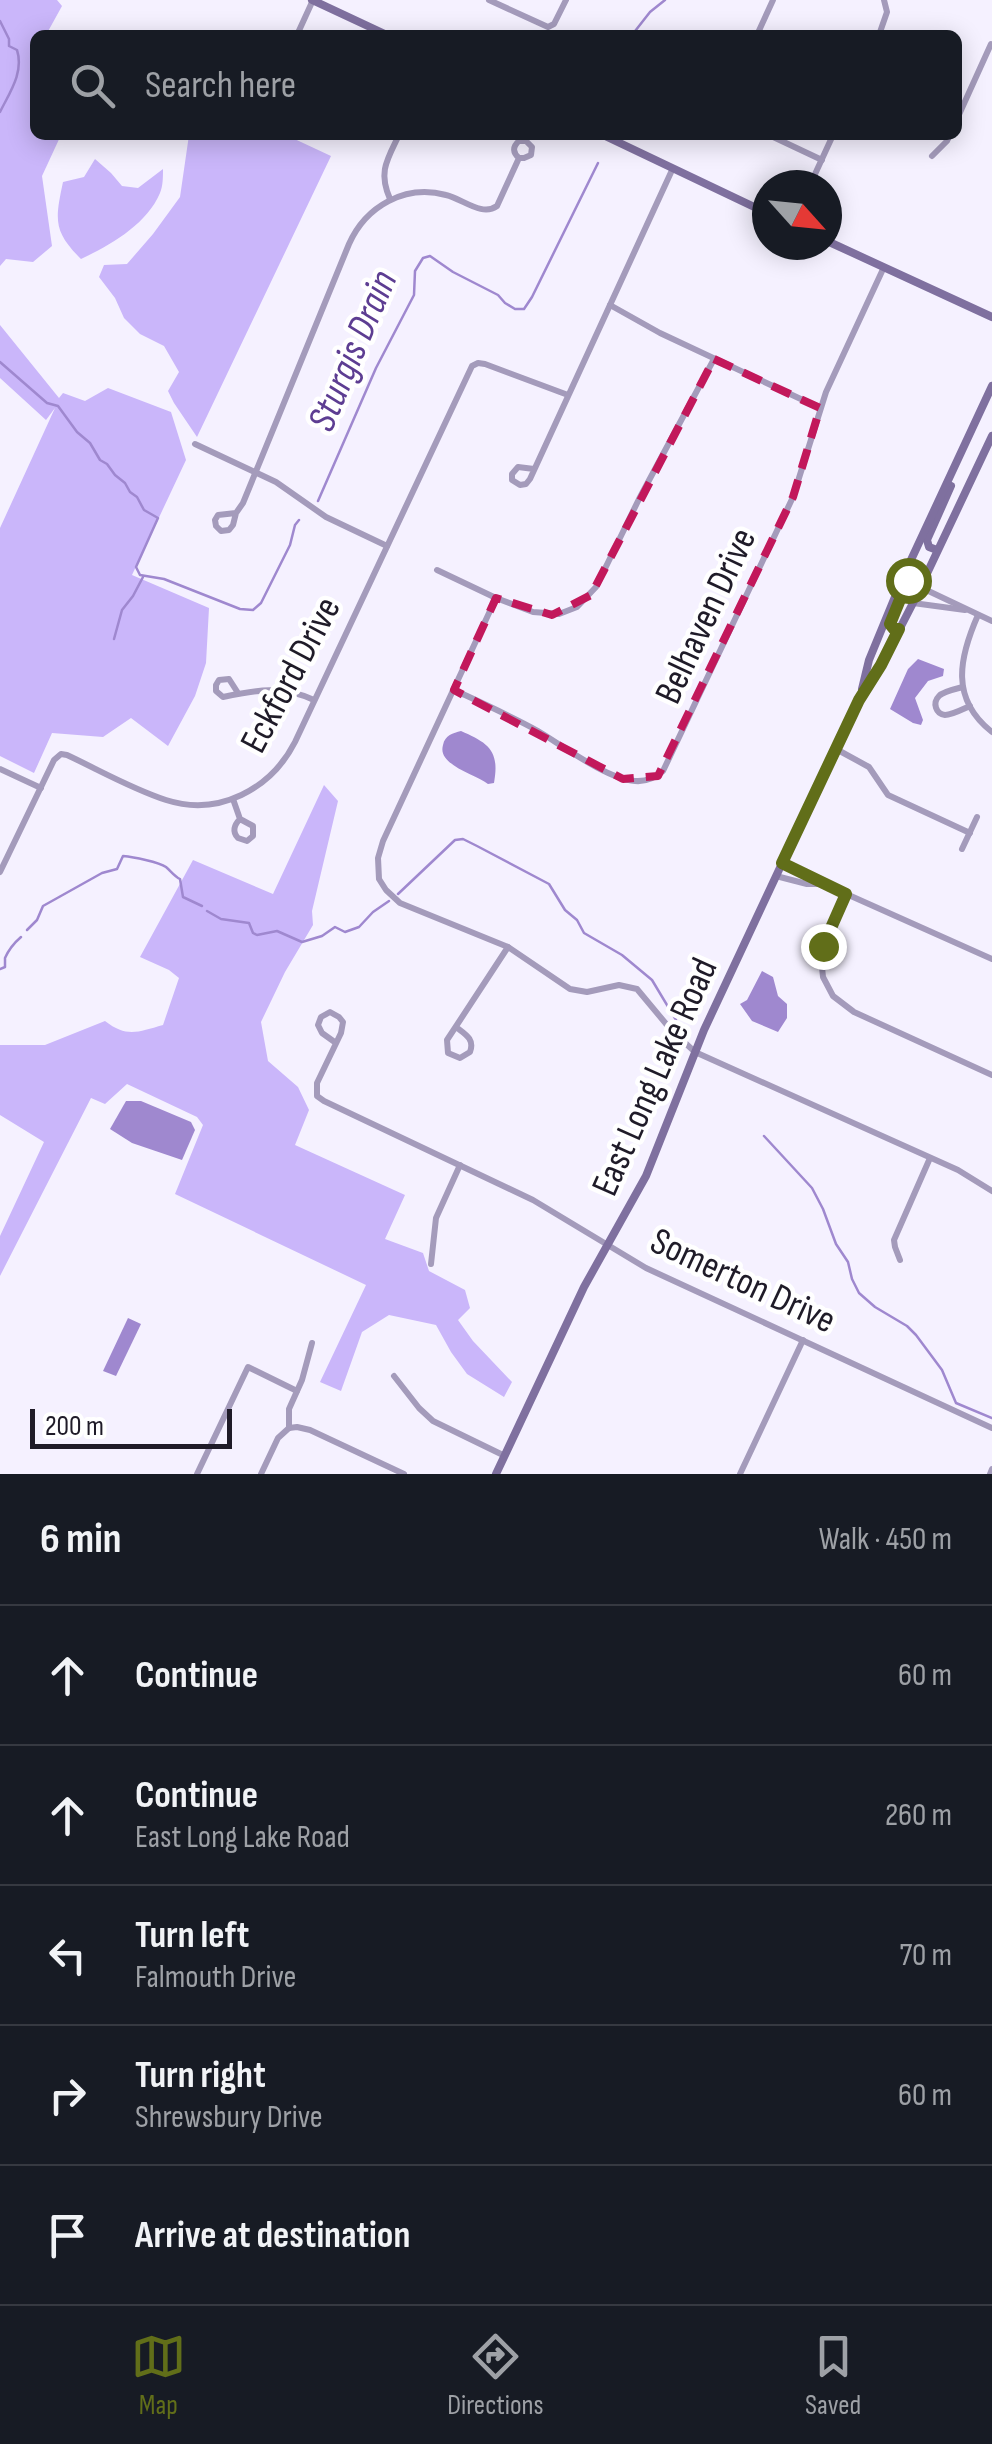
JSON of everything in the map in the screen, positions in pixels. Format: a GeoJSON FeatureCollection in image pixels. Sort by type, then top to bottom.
{"type":"FeatureCollection","features":[{"type":"Feature","properties":{"kind":"main road"},"geometry":{"type":"LineString","coordinates":[[313,0],[377,30]]}},
{"type":"Feature","properties":{"kind":"main road"},"geometry":{"type":"LineString","coordinates":[[614,140],[752,206]]}},
{"type":"Feature","properties":{"kind":"main road"},"geometry":{"type":"LineString","coordinates":[[842,248],[992,318]]}},
{"type":"Feature","properties":{"kind":"main road","name":"East Long Lake Road"},"geometry":{"type":"LineString","coordinates":[[859,700],[869,660],[907,570],[992,386]]}},
{"type":"Feature","properties":{"kind":"main road"},"geometry":{"type":"LineString","coordinates":[[937,550],[929,547],[927,540],[978,429],[980,412]]}},
{"type":"Feature","properties":{"kind":"main road","name":"East Long Lake Road"},"geometry":{"type":"LineString","coordinates":[[496,1474],[572,1311],[646,1176],[695,1052],[782,863],[992,436]]}},
{"type":"Feature","properties":{"kind":"main road"},"geometry":{"type":"LineString","coordinates":[[899,629],[890,624],[908,580],[907,570]]}},
{"type":"Feature","properties":{"kind":"street"},"geometry":{"type":"LineString","coordinates":[[300,30],[313,0]]}},
{"type":"Feature","properties":{"kind":"street"},"geometry":{"type":"LineString","coordinates":[[488,0],[545,26],[551,26],[566,0]]}},
{"type":"Feature","properties":{"kind":"street"},"geometry":{"type":"LineString","coordinates":[[759,30],[773,0]]}},
{"type":"Feature","properties":{"kind":"street"},"geometry":{"type":"LineString","coordinates":[[882,30],[887,17],[884,1]]}},
{"type":"Feature","properties":{"kind":"street"},"geometry":{"type":"LineString","coordinates":[[962,100],[991,44]]}},
{"type":"Feature","properties":{"kind":"street"},"geometry":{"type":"LineString","coordinates":[[390,200],[383,173],[397,140]]}},
{"type":"Feature","properties":{"kind":"street"},"geometry":{"type":"LineString","coordinates":[[780,140],[822,160]]}},
{"type":"Feature","properties":{"kind":"street"},"geometry":{"type":"LineString","coordinates":[[817,170],[832,140]]}},
{"type":"Feature","properties":{"kind":"street"},"geometry":{"type":"LineString","coordinates":[[932,156],[948,140]]}},
{"type":"Feature","properties":{"kind":"street"},"geometry":{"type":"LineString","coordinates":[[236,513],[352,236],[368,216],[390,200],[415,192],[434,192],[491,210],[497,206],[520,158]]}},
{"type":"Feature","properties":{"kind":"street"},"geometry":{"type":"LineString","coordinates":[[534,468],[673,168]]}},
{"type":"Feature","properties":{"kind":"street","name":"Belhaven Drive"},"geometry":{"type":"LineString","coordinates":[[454,690],[514,718],[623,779],[644,781],[658,776],[668,764],[793,497],[820,408],[884,267]]}},
{"type":"Feature","properties":{"kind":"street"},"geometry":{"type":"LineString","coordinates":[[610,305],[652,330],[820,408]]}},
{"type":"Feature","properties":{"kind":"street"},"geometry":{"type":"LineString","coordinates":[[437,570],[533,612],[552,615],[577,607],[591,594],[714,359]]}},
{"type":"Feature","properties":{"kind":"street","name":"Eckford Drive"},"geometry":{"type":"LineString","coordinates":[[0,872],[55,758],[65,754],[168,801],[199,805],[233,799],[257,787],[290,752],[472,366],[485,364],[568,395]]}},
{"type":"Feature","properties":{"kind":"street"},"geometry":{"type":"LineString","coordinates":[[196,444],[286,488],[326,517],[387,546]]}},
{"type":"Feature","properties":{"kind":"street"},"geometry":{"type":"LineString","coordinates":[[920,587],[992,622]]}},
{"type":"Feature","properties":{"kind":"street"},"geometry":{"type":"LineString","coordinates":[[496,598],[383,842],[378,858],[379,879],[386,890],[400,903],[508,947],[570,990],[587,992],[619,985],[637,989],[678,1038],[695,1052],[967,1174],[992,1191]]}},
{"type":"Feature","properties":{"kind":"street"},"geometry":{"type":"LineString","coordinates":[[912,603],[975,613]]}},
{"type":"Feature","properties":{"kind":"street"},"geometry":{"type":"LineString","coordinates":[[975,613],[961,665],[963,687],[977,718],[992,732]]}},
{"type":"Feature","properties":{"kind":"street"},"geometry":{"type":"LineString","coordinates":[[963,687],[940,695],[936,708],[947,715],[970,706]]}},
{"type":"Feature","properties":{"kind":"street"},"geometry":{"type":"LineString","coordinates":[[238,693],[285,690],[314,700]]}},
{"type":"Feature","properties":{"kind":"street"},"geometry":{"type":"LineString","coordinates":[[836,749],[869,767],[888,795],[970,832]]}},
{"type":"Feature","properties":{"kind":"street"},"geometry":{"type":"LineString","coordinates":[[0,769],[41,788]]}},
{"type":"Feature","properties":{"kind":"street"},"geometry":{"type":"LineString","coordinates":[[233,799],[240,819]]}},
{"type":"Feature","properties":{"kind":"street"},"geometry":{"type":"LineString","coordinates":[[962,849],[978,816]]}},
{"type":"Feature","properties":{"kind":"street"},"geometry":{"type":"LineString","coordinates":[[782,863],[992,960]]}},
{"type":"Feature","properties":{"kind":"street"},"geometry":{"type":"LineString","coordinates":[[776,876],[824,884]]}},
{"type":"Feature","properties":{"kind":"street"},"geometry":{"type":"LineString","coordinates":[[846,894],[821,957],[830,993],[854,1012],[992,1075]]}},
{"type":"Feature","properties":{"kind":"street"},"geometry":{"type":"LineString","coordinates":[[456,1027],[472,1044],[470,1052],[460,1058],[452,1056],[446,1048],[447,1040],[508,947]]}},
{"type":"Feature","properties":{"kind":"street"},"geometry":{"type":"LineString","coordinates":[[330,1012],[343,1022],[336,1043],[318,1025],[321,1017],[330,1012]]}},
{"type":"Feature","properties":{"kind":"street","name":"Somerton Drive"},"geometry":{"type":"LineString","coordinates":[[336,1043],[317,1083],[316,1094],[324,1101],[533,1200],[646,1268],[992,1428]]}},
{"type":"Feature","properties":{"kind":"street"},"geometry":{"type":"LineString","coordinates":[[900,1260],[894,1240],[930,1158]]}},
{"type":"Feature","properties":{"kind":"street"},"geometry":{"type":"LineString","coordinates":[[432,1264],[434,1224],[460,1166]]}},
{"type":"Feature","properties":{"kind":"street"},"geometry":{"type":"LineString","coordinates":[[740,1474],[803,1340]]}},
{"type":"Feature","properties":{"kind":"street"},"geometry":{"type":"LineString","coordinates":[[289,1428],[288,1415],[312,1343]]}},
{"type":"Feature","properties":{"kind":"street"},"geometry":{"type":"LineString","coordinates":[[197,1474],[248,1367],[297,1391]]}},
{"type":"Feature","properties":{"kind":"street"},"geometry":{"type":"LineString","coordinates":[[394,1376],[433,1421],[505,1456]]}},
{"type":"Feature","properties":{"kind":"street"},"geometry":{"type":"LineString","coordinates":[[261,1474],[278,1438],[289,1428],[297,1427],[404,1474]]}},
{"type":"Feature","properties":{"kind":"highlighted area"},"geometry":{"type":"Polygon","coordinates":[[[714,359],[820,408],[793,497],[658,776],[623,779],[454,690],[496,598],[552,615],[591,595],[714,359]]]}},
{"type":"Feature","properties":{"kind":"shaded area"},"geometry":{"type":"Polygon","coordinates":[[[0,0],[57,0],[62,6],[49,30],[30,30],[30,140],[59,140],[42,176],[52,246],[33,262],[6,259],[0,266],[0,0]]]}},
{"type":"Feature","properties":{"kind":"shaded area"},"geometry":{"type":"Polygon","coordinates":[[[188,140],[297,140],[331,156],[197,437],[168,391],[179,372],[164,346],[140,334],[124,318],[99,277],[104,265],[127,264],[180,197],[188,140]]]}},
{"type":"Feature","properties":{"kind":"shaded area"},"geometry":{"type":"Polygon","coordinates":[[[95,159],[122,186],[138,188],[163,169],[162,184],[154,204],[137,224],[81,259],[61,232],[58,206],[63,182],[84,177],[95,159]]]}},
{"type":"Feature","properties":{"kind":"shaded area"},"geometry":{"type":"Polygon","coordinates":[[[0,325],[59,398],[63,393],[85,401],[108,388],[171,412],[186,460],[132,575],[209,608],[206,663],[195,696],[168,746],[131,718],[103,737],[52,733],[34,773],[0,756],[0,528],[55,408],[46,420],[0,378],[0,325]]]}},
{"type":"Feature","properties":{"kind":"shaded area"},"geometry":{"type":"Polygon","coordinates":[[[918,659],[944,669],[943,676],[928,681],[915,698],[923,720],[921,725],[890,709],[908,669],[918,659]]]}},
{"type":"Feature","properties":{"kind":"shaded area"},"geometry":{"type":"Polygon","coordinates":[[[461,731],[490,749],[495,763],[494,783],[488,784],[446,758],[446,739],[461,731]]]}},
{"type":"Feature","properties":{"kind":"shaded area"},"geometry":{"type":"Polygon","coordinates":[[[324,785],[338,801],[312,911],[313,925],[261,1022],[268,1061],[298,1087],[309,1110],[295,1145],[405,1195],[385,1239],[423,1253],[429,1271],[465,1290],[470,1308],[458,1320],[512,1382],[504,1397],[467,1374],[436,1325],[389,1315],[362,1332],[341,1391],[320,1382],[366,1285],[175,1194],[203,1125],[197,1117],[127,1084],[105,1104],[91,1098],[0,1276],[0,1236],[44,1142],[0,1115],[0,1045],[45,1045],[105,1021],[126,1032],[163,1025],[179,978],[140,957],[193,860],[273,894],[324,785]]]}},
{"type":"Feature","properties":{"kind":"shaded area"},"geometry":{"type":"Polygon","coordinates":[[[762,971],[773,977],[778,996],[787,1004],[787,1018],[778,1032],[752,1021],[740,1004],[747,1000],[762,971]]]}},
{"type":"Feature","properties":{"kind":"shaded area"},"geometry":{"type":"Polygon","coordinates":[[[126,1101],[141,1101],[191,1122],[195,1130],[182,1160],[132,1143],[110,1129],[126,1101]]]}},
{"type":"Feature","properties":{"kind":"shaded area"},"geometry":{"type":"Polygon","coordinates":[[[128,1318],[141,1324],[116,1376],[103,1371],[128,1318]]]}},
{"type":"Feature","properties":{"kind":"waterway","name":"Sturgis Drain"},"geometry":{"type":"LineString","coordinates":[[636,30],[665,0]]}},
{"type":"Feature","properties":{"kind":"waterway"},"geometry":{"type":"LineString","coordinates":[[0,21],[9,46],[17,50],[19,58],[15,82],[0,112]]}},
{"type":"Feature","properties":{"kind":"waterway","name":"Sturgis Drain"},"geometry":{"type":"LineString","coordinates":[[318,501],[376,368],[414,295],[415,271],[423,258],[430,256],[515,309],[524,309],[598,163]]}},
{"type":"Feature","properties":{"kind":"waterway","name":"Sturgis Drain"},"geometry":{"type":"LineString","coordinates":[[0,362],[47,403],[58,406],[144,510],[158,518],[136,567],[140,575],[164,579],[240,609],[253,610],[261,603],[299,520]]}},
{"type":"Feature","properties":{"kind":"waterway"},"geometry":{"type":"LineString","coordinates":[[114,639],[122,610],[143,577]]}},
{"type":"Feature","properties":{"kind":"waterway"},"geometry":{"type":"LineString","coordinates":[[398,894],[455,840],[463,839],[549,884],[584,933],[622,955],[652,980],[676,1020]]}},
{"type":"Feature","properties":{"kind":"waterway"},"geometry":{"type":"LineString","coordinates":[[27,930],[43,906],[102,873],[117,869],[123,856],[166,867],[180,879],[183,897],[202,906]]}},
{"type":"Feature","properties":{"kind":"waterway"},"geometry":{"type":"LineString","coordinates":[[207,911],[221,919],[249,923],[257,935],[277,931],[302,942],[335,927],[345,932],[359,927],[389,901]]}},
{"type":"Feature","properties":{"kind":"waterway"},"geometry":{"type":"LineString","coordinates":[[0,969],[5,967],[5,958],[21,937]]}},
{"type":"Feature","properties":{"kind":"waterway"},"geometry":{"type":"LineString","coordinates":[[764,1136],[812,1188],[859,1293],[916,1335],[942,1370],[956,1403],[992,1418]]}},
{"type":"Feature","properties":{"kind":"route"},"geometry":{"type":"LineString","coordinates":[[823,946],[846,894],[782,863],[859,700],[899,629],[890,624],[908,580]]}}]}
